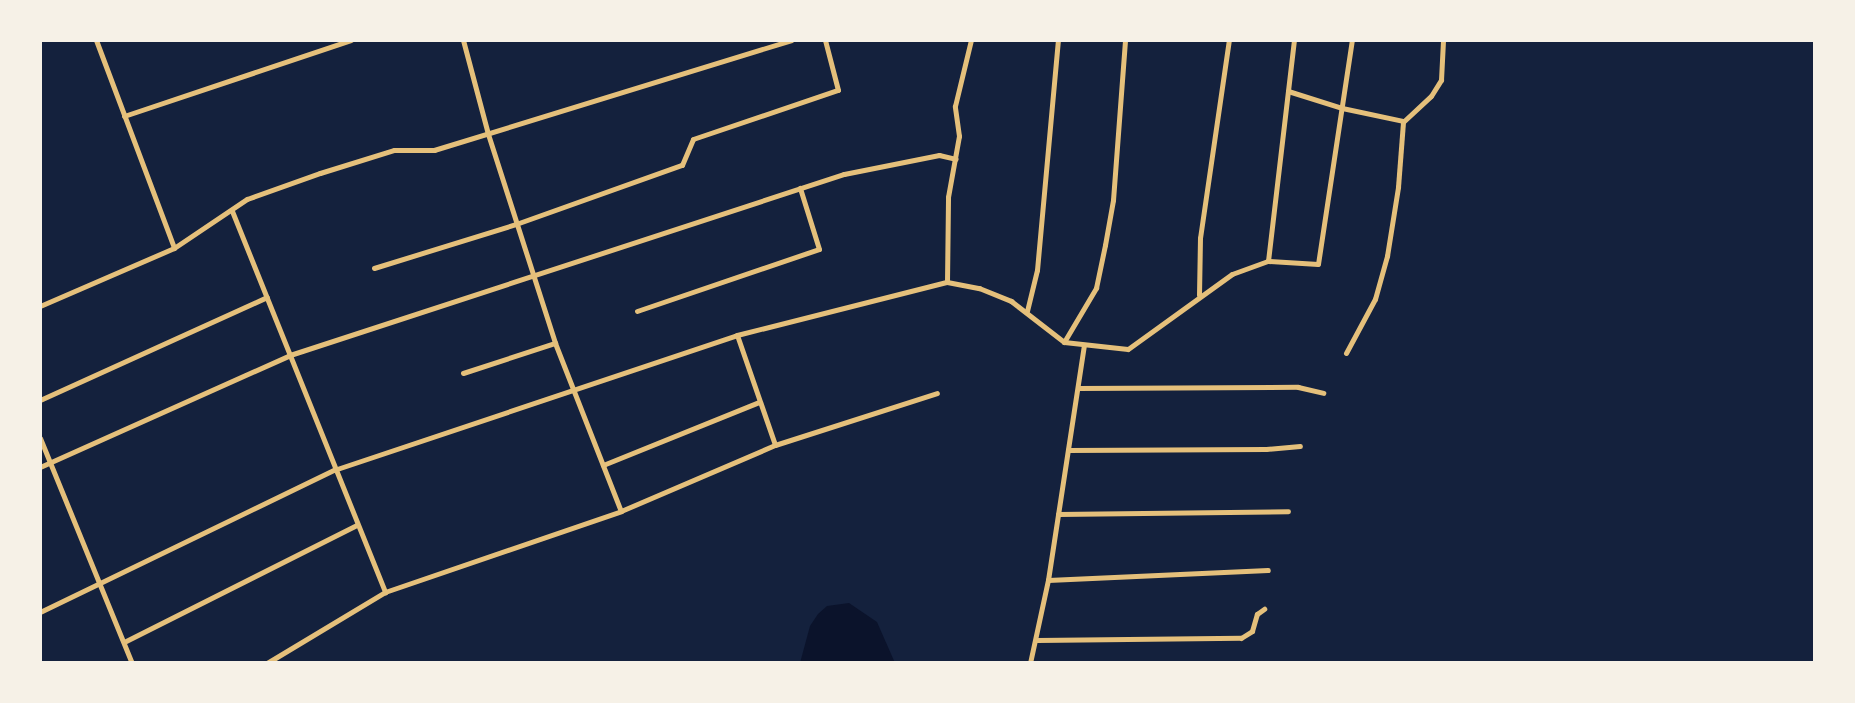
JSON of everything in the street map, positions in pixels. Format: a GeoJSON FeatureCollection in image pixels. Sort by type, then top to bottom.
{"type":"FeatureCollection","features":[{"type":"Feature","properties":{"kind":"street"},"geometry":{"type":"LineString","coordinates":[[96,40],[174,248]]}},
{"type":"Feature","properties":{"kind":"street"},"geometry":{"type":"LineString","coordinates":[[124,116],[351,40]]}},
{"type":"Feature","properties":{"kind":"street"},"geometry":{"type":"LineString","coordinates":[[463,40],[488,134],[555,343],[621,511]]}},
{"type":"Feature","properties":{"kind":"street"},"geometry":{"type":"LineString","coordinates":[[40,306],[174,248],[247,199],[394,150],[434,150],[791,40]]}},
{"type":"Feature","properties":{"kind":"street"},"geometry":{"type":"LineString","coordinates":[[374,268],[516,224],[682,165],[693,139],[838,90],[825,40]]}},
{"type":"Feature","properties":{"kind":"street"},"geometry":{"type":"LineString","coordinates":[[947,282],[948,197],[959,136],[957,91],[971,40]]}},
{"type":"Feature","properties":{"kind":"street"},"geometry":{"type":"LineString","coordinates":[[1027,311],[1037,270],[1058,40]]}},
{"type":"Feature","properties":{"kind":"street"},"geometry":{"type":"LineString","coordinates":[[1064,342],[1096,288],[1105,245],[1113,200],[1125,40]]}},
{"type":"Feature","properties":{"kind":"street"},"geometry":{"type":"LineString","coordinates":[[1199,295],[1200,238],[1229,40]]}},
{"type":"Feature","properties":{"kind":"street"},"geometry":{"type":"LineString","coordinates":[[1268,261],[1294,40]]}},
{"type":"Feature","properties":{"kind":"street"},"geometry":{"type":"LineString","coordinates":[[40,612],[334,470],[737,335],[947,282],[998,295],[1027,311],[1064,342],[1128,349],[1232,274],[1268,261],[1318,264],[1352,40]]}},
{"type":"Feature","properties":{"kind":"street"},"geometry":{"type":"LineString","coordinates":[[1346,353],[1375,299],[1387,256],[1398,187],[1403,122],[1431,96],[1441,80],[1443,40]]}},
{"type":"Feature","properties":{"kind":"street"},"geometry":{"type":"LineString","coordinates":[[1288,91],[1403,122]]}},
{"type":"Feature","properties":{"kind":"street"},"geometry":{"type":"LineString","coordinates":[[40,467],[290,355],[800,188],[887,163],[939,155],[956,159]]}},
{"type":"Feature","properties":{"kind":"street"},"geometry":{"type":"LineString","coordinates":[[637,311],[819,249],[800,188]]}},
{"type":"Feature","properties":{"kind":"street"},"geometry":{"type":"LineString","coordinates":[[232,211],[385,592]]}},
{"type":"Feature","properties":{"kind":"street"},"geometry":{"type":"LineString","coordinates":[[40,400],[267,297]]}},
{"type":"Feature","properties":{"kind":"street"},"geometry":{"type":"LineString","coordinates":[[737,335],[775,445]]}},
{"type":"Feature","properties":{"kind":"street"},"geometry":{"type":"LineString","coordinates":[[463,373],[555,343]]}},
{"type":"Feature","properties":{"kind":"street"},"geometry":{"type":"LineString","coordinates":[[1030,663],[1048,580],[1084,346]]}},
{"type":"Feature","properties":{"kind":"street"},"geometry":{"type":"LineString","coordinates":[[1078,388],[1298,387],[1323,393]]}},
{"type":"Feature","properties":{"kind":"street"},"geometry":{"type":"LineString","coordinates":[[267,663],[385,592],[621,511],[775,445],[937,393]]}},
{"type":"Feature","properties":{"kind":"street"},"geometry":{"type":"LineString","coordinates":[[603,465],[759,402]]}},
{"type":"Feature","properties":{"kind":"street"},"geometry":{"type":"LineString","coordinates":[[40,438],[132,663]]}},
{"type":"Feature","properties":{"kind":"street"},"geometry":{"type":"LineString","coordinates":[[1068,450],[1300,446]]}},
{"type":"Feature","properties":{"kind":"street"},"geometry":{"type":"LineString","coordinates":[[1058,514],[1288,511]]}},
{"type":"Feature","properties":{"kind":"street"},"geometry":{"type":"LineString","coordinates":[[124,642],[357,525]]}},
{"type":"Feature","properties":{"kind":"street"},"geometry":{"type":"LineString","coordinates":[[1048,580],[1268,570]]}},
{"type":"Feature","properties":{"kind":"street"},"geometry":{"type":"LineString","coordinates":[[1037,640],[1241,638],[1252,631],[1257,614],[1264,609]]}},
{"type":"Feature","properties":{"kind":"water"},"geometry":{"type":"Polygon","coordinates":[[[849,603],[877,622],[895,663],[800,663],[810,626],[818,614],[827,606],[849,603]]]}}]}
